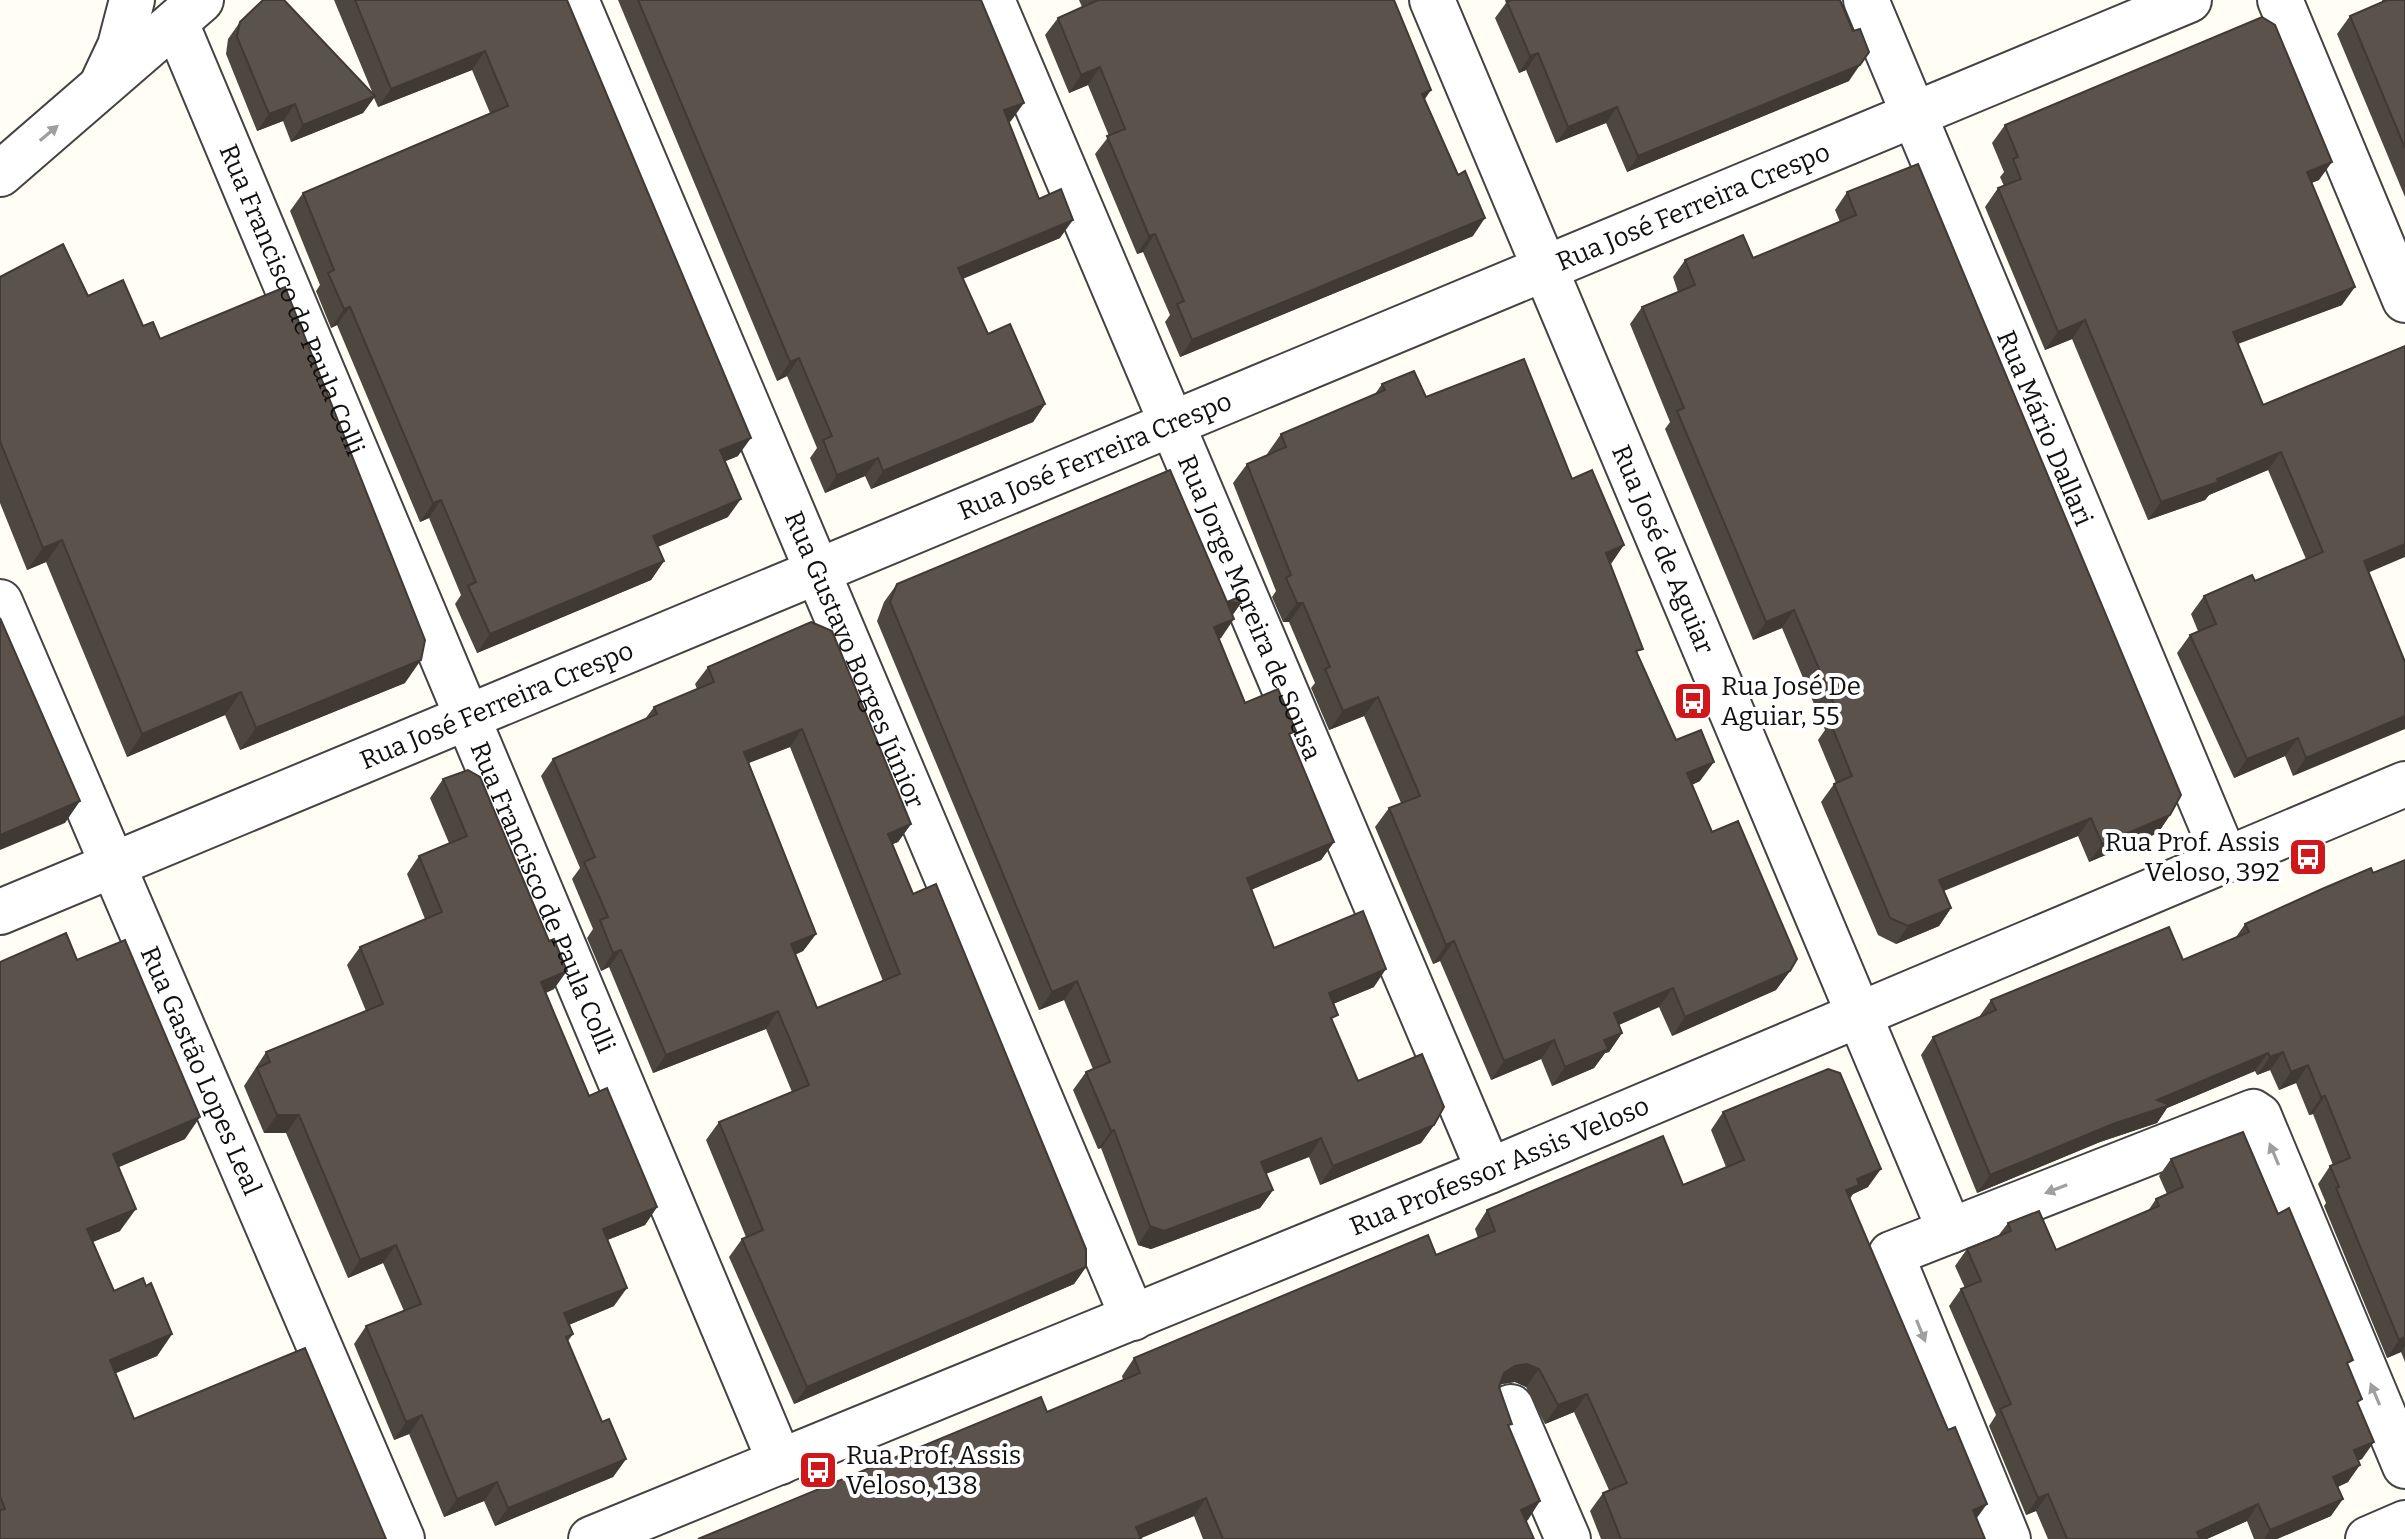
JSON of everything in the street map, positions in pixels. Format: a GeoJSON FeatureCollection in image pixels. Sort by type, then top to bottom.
{"type":"FeatureCollection","features":[{"type":"Feature","properties":{"kind":"street"},"geometry":{"type":"LineString","coordinates":[[98,93],[120,46],[132,0]]}},
{"type":"Feature","properties":{"kind":"street","name":"Rua Gustavo Borges Júnior"},"geometry":{"type":"LineString","coordinates":[[576,0],[1133,1318]]}},
{"type":"Feature","properties":{"kind":"street","name":"Rua Jorge Moreira de Sousa"},"geometry":{"type":"LineString","coordinates":[[992,0],[1489,1171]]}},
{"type":"Feature","properties":{"kind":"street","name":"Rua José de Aguiar"},"geometry":{"type":"LineString","coordinates":[[1432,0],[1950,1231]]}},
{"type":"Feature","properties":{"kind":"street","name":"Rua Mário Dallari"},"geometry":{"type":"LineString","coordinates":[[1866,0],[2225,858]]}},
{"type":"Feature","properties":{"kind":"street","name":"Rua José Ferreira Crespo"},"geometry":{"type":"LineString","coordinates":[[0,912],[2189,0]]}},
{"type":"Feature","properties":{"kind":"street"},"geometry":{"type":"LineString","coordinates":[[2280,0],[2405,300]]}},
{"type":"Feature","properties":{"kind":"street"},"geometry":{"type":"LineString","coordinates":[[0,174],[98,93],[188,11]]}},
{"type":"Feature","properties":{"kind":"street","name":"Rua Francisco de Paula Colli"},"geometry":{"type":"LineString","coordinates":[[188,11],[468,716],[780,1462]]}},
{"type":"Feature","properties":{"kind":"street","name":"Rua Gastão Lopes Leal"},"geometry":{"type":"LineString","coordinates":[[0,602],[402,1539]]}},
{"type":"Feature","properties":{"kind":"street","name":"Rua Professor Assis Veloso"},"geometry":{"type":"LineString","coordinates":[[591,1539],[1489,1171],[2405,784]]}},
{"type":"Feature","properties":{"kind":"street"},"geometry":{"type":"LineString","coordinates":[[2008,1539],[1891,1257],[1892,1253],[2256,1113],[2405,1466]]}},
{"type":"Feature","properties":{"kind":"street"},"geometry":{"type":"LineString","coordinates":[[1511,1407],[1568,1539]]}},
{"type":"Feature","properties":{"kind":"street"},"geometry":{"type":"LineString","coordinates":[[2368,1539],[2405,1523]]}},
{"type":"Feature","properties":{"kind":"building"},"geometry":{"type":"Polygon","coordinates":[[[263,0],[284,0],[375,96],[303,125],[295,104],[269,114],[237,37],[240,22],[263,0]]]}},
{"type":"Feature","properties":{"kind":"building"},"geometry":{"type":"Polygon","coordinates":[[[355,0],[567,0],[751,438],[720,450],[741,499],[653,536],[664,561],[490,634],[468,586],[476,582],[441,500],[433,503],[350,307],[344,309],[328,273],[334,270],[303,193],[508,106],[485,51],[391,89],[355,0]]]}},
{"type":"Feature","properties":{"kind":"building"},"geometry":{"type":"Polygon","coordinates":[[[638,0],[981,0],[1024,103],[1004,110],[1039,199],[1061,189],[1073,220],[958,268],[988,334],[1010,324],[1045,404],[883,471],[878,458],[837,475],[823,440],[832,436],[799,358],[790,362],[638,0]]]}},
{"type":"Feature","properties":{"kind":"building"},"geometry":{"type":"Polygon","coordinates":[[[1098,0],[1394,0],[1431,90],[1422,94],[1458,175],[1465,171],[1485,218],[1192,340],[1177,304],[1184,301],[1155,234],[1149,236],[1107,136],[1125,129],[1100,67],[1081,75],[1058,18],[1098,0]]]}},
{"type":"Feature","properties":{"kind":"building"},"geometry":{"type":"Polygon","coordinates":[[[1840,0],[1853,31],[1860,29],[1869,52],[1860,65],[1638,156],[1617,107],[1568,127],[1538,53],[1530,56],[1507,2],[1840,0]]]}},
{"type":"Feature","properties":{"kind":"building"},"geometry":{"type":"Polygon","coordinates":[[[2387,0],[2405,0],[2405,148],[2350,16],[2387,0]]]}},
{"type":"Feature","properties":{"kind":"building"},"geometry":{"type":"Polygon","coordinates":[[[2262,17],[2275,25],[2332,162],[2307,172],[2355,287],[2233,332],[2263,405],[2405,346],[2405,544],[2364,561],[2405,662],[2405,716],[2306,758],[2298,738],[2247,759],[2190,635],[2216,624],[2204,596],[2252,575],[2255,581],[2323,552],[2281,452],[2217,479],[2218,482],[2161,502],[2085,320],[2058,332],[1998,188],[2021,179],[2013,159],[2018,157],[2005,125],[2262,17]]]}},
{"type":"Feature","properties":{"kind":"building"},"geometry":{"type":"Polygon","coordinates":[[[1918,164],[2181,795],[2170,815],[2102,844],[2091,818],[1939,880],[1951,908],[1908,926],[1890,918],[1834,784],[1852,776],[1830,722],[1840,718],[1794,610],[1766,622],[1677,411],[1684,408],[1642,307],[1695,285],[1685,260],[1743,235],[1753,258],[1856,215],[1847,192],[1918,164]]]}},
{"type":"Feature","properties":{"kind":"building"},"geometry":{"type":"Polygon","coordinates":[[[63,244],[88,296],[123,280],[143,326],[153,322],[160,339],[285,287],[425,640],[421,660],[256,728],[241,692],[142,734],[62,540],[43,548],[0,441],[0,277],[63,244]]]}},
{"type":"Feature","properties":{"kind":"building"},"geometry":{"type":"Polygon","coordinates":[[[1524,359],[1572,479],[1592,470],[1624,545],[1606,553],[1643,649],[1636,651],[1676,740],[1701,730],[1714,762],[1687,773],[1712,832],[1738,821],[1797,959],[1790,971],[1685,1017],[1673,988],[1614,1013],[1622,1033],[1604,1040],[1608,1049],[1565,1067],[1554,1040],[1504,1061],[1454,941],[1446,945],[1389,808],[1420,796],[1378,697],[1343,711],[1325,669],[1330,667],[1303,603],[1297,603],[1286,578],[1291,575],[1247,464],[1286,447],[1281,434],[1385,390],[1382,384],[1414,371],[1426,397],[1524,359]]]}},
{"type":"Feature","properties":{"kind":"building"},"geometry":{"type":"Polygon","coordinates":[[[1170,470],[1234,619],[1214,627],[1245,703],[1278,689],[1296,731],[1289,734],[1334,842],[1247,878],[1274,948],[1363,911],[1386,969],[1329,993],[1338,1015],[1331,1018],[1358,1081],[1422,1054],[1444,1107],[1434,1125],[1333,1166],[1321,1138],[1261,1162],[1273,1190],[1164,1231],[1150,1226],[1114,1130],[1111,1131],[1086,1072],[1110,1062],[1077,981],[1052,992],[890,602],[897,584],[1170,470]]]}},
{"type":"Feature","properties":{"kind":"building"},"geometry":{"type":"Polygon","coordinates":[[[1239,597],[1241,603],[1227,602],[1239,597]]]}},
{"type":"Feature","properties":{"kind":"building"},"geometry":{"type":"Polygon","coordinates":[[[0,618],[80,801],[0,835],[0,618]]]}},
{"type":"Feature","properties":{"kind":"building"},"geometry":{"type":"Polygon","coordinates":[[[811,622],[832,631],[911,824],[888,834],[913,894],[936,884],[1086,1249],[1086,1267],[807,1387],[742,1239],[763,1230],[719,1122],[809,1085],[778,1011],[666,1055],[621,950],[613,953],[600,920],[608,917],[584,862],[595,857],[553,759],[657,714],[654,707],[714,682],[708,667],[811,622]],[[802,729],[744,752],[816,934],[791,944],[817,1008],[900,974],[802,729]]]}},
{"type":"Feature","properties":{"kind":"building"},"geometry":{"type":"Polygon","coordinates":[[[468,770],[480,777],[549,941],[554,939],[567,971],[541,982],[589,1096],[607,1088],[657,1207],[603,1229],[627,1288],[564,1313],[573,1334],[566,1337],[602,1422],[609,1419],[626,1459],[508,1508],[497,1482],[457,1499],[422,1415],[406,1422],[366,1326],[421,1304],[396,1245],[360,1260],[299,1115],[277,1115],[257,1068],[270,1062],[266,1052],[383,1004],[360,947],[442,912],[419,856],[467,836],[443,779],[468,770]]]}},
{"type":"Feature","properties":{"kind":"building"},"geometry":{"type":"Polygon","coordinates":[[[2405,860],[2405,1337],[2399,1340],[2336,1188],[2339,1187],[2330,1166],[2350,1158],[2325,1096],[2321,1097],[2308,1065],[2291,1072],[2283,1052],[2270,1057],[2268,1053],[2157,1100],[2170,1105],[2113,1124],[1990,1175],[1933,1037],[1996,1010],[1991,1000],[2169,927],[2183,960],[2249,932],[2245,924],[2322,889],[2371,868],[2373,873],[2405,860]]]}},
{"type":"Feature","properties":{"kind":"building"},"geometry":{"type":"Polygon","coordinates":[[[66,933],[77,960],[125,940],[200,1117],[113,1154],[136,1209],[87,1229],[114,1291],[143,1278],[146,1286],[151,1283],[172,1334],[110,1360],[134,1419],[305,1348],[386,1539],[0,1539],[0,1510],[5,1509],[0,1496],[0,962],[66,933]]]}},
{"type":"Feature","properties":{"kind":"building"},"geometry":{"type":"Polygon","coordinates":[[[1828,1069],[1840,1073],[1881,1169],[1857,1179],[1859,1185],[1846,1190],[1948,1430],[1955,1427],[1987,1504],[1973,1510],[1985,1539],[1621,1539],[1603,1493],[1627,1483],[1587,1394],[1558,1405],[1539,1369],[1527,1364],[1515,1366],[1504,1373],[1499,1387],[1512,1424],[1508,1425],[1540,1501],[1521,1510],[1534,1539],[1223,1539],[1206,1498],[1136,1527],[1141,1539],[698,1539],[1041,1397],[1047,1412],[1140,1373],[1134,1358],[1428,1235],[1436,1255],[1495,1231],[1487,1210],[1663,1136],[1683,1185],[1744,1160],[1723,1112],[1828,1069]]]}},
{"type":"Feature","properties":{"kind":"building"},"geometry":{"type":"Polygon","coordinates":[[[2243,1132],[2278,1214],[2289,1208],[2353,1360],[2347,1363],[2362,1399],[2357,1402],[2374,1442],[2354,1450],[2360,1465],[2333,1477],[2343,1499],[2270,1530],[2258,1504],[2197,1532],[2200,1539],[2067,1539],[2048,1494],[2038,1498],[2000,1409],[2011,1404],[1961,1289],[1981,1281],[1967,1249],[2011,1231],[2008,1223],[2039,1211],[2056,1250],[2159,1206],[2156,1199],[2183,1187],[2171,1159],[2243,1132]]]}},
{"type":"Feature","properties":{"kind":"place","name":"Rua José De Aguiar, 55"},"geometry":{"type":"Point","coordinates":[1693,701]}},
{"type":"Feature","properties":{"kind":"place","name":"Rua Prof. Assis Veloso, 392"},"geometry":{"type":"Point","coordinates":[2308,857]}},
{"type":"Feature","properties":{"kind":"place","name":"Rua Prof. Assis Veloso, 138"},"geometry":{"type":"Point","coordinates":[818,1470]}}]}
